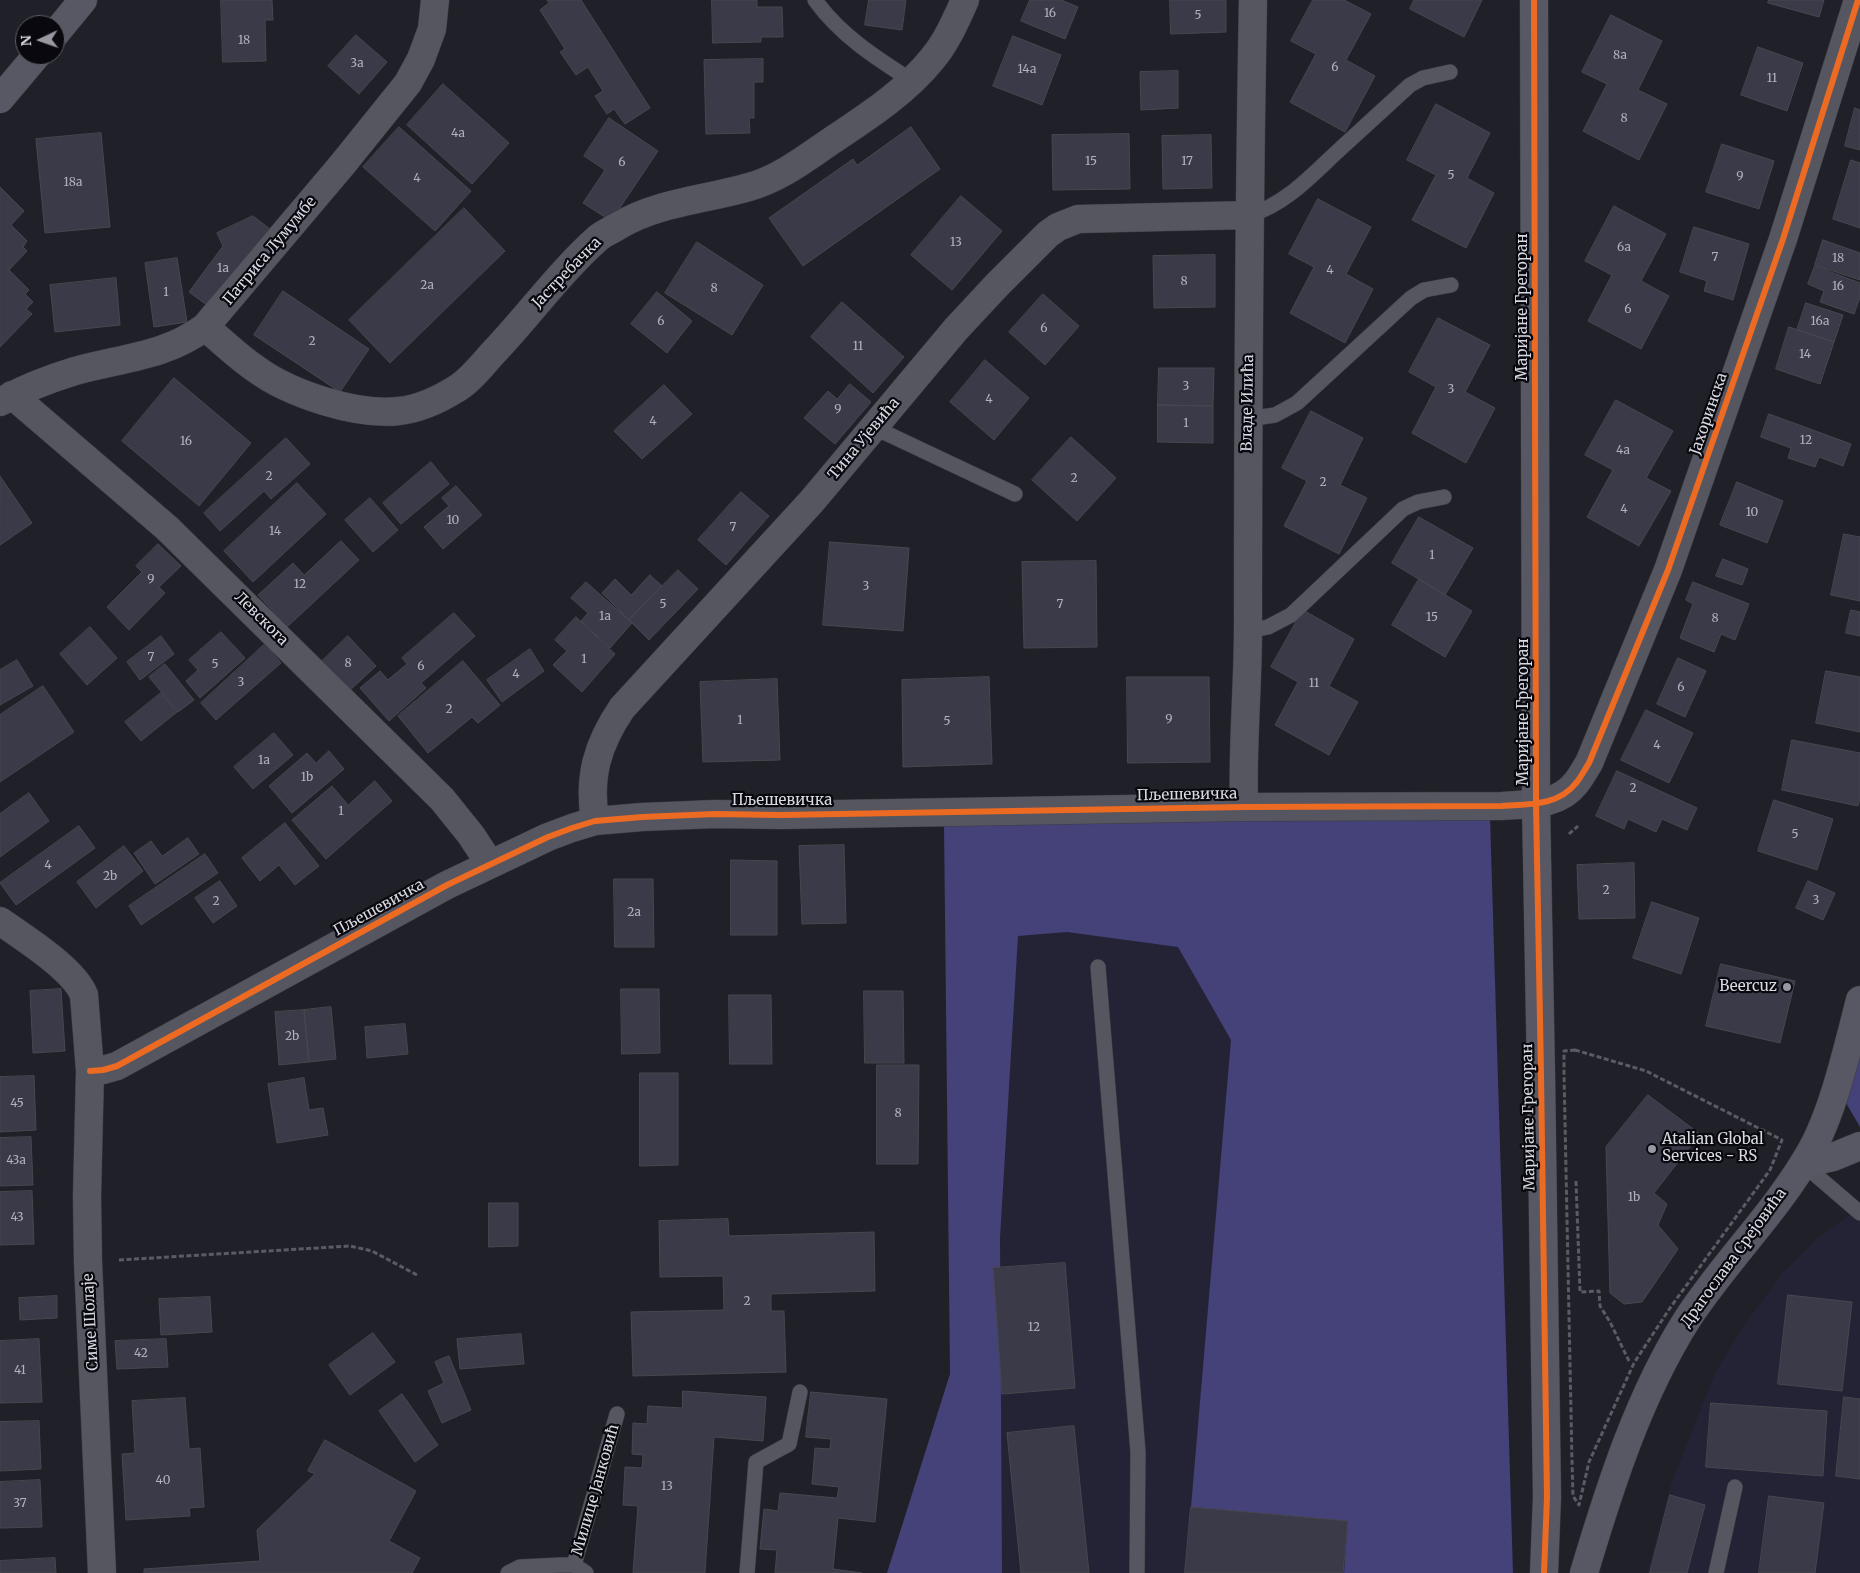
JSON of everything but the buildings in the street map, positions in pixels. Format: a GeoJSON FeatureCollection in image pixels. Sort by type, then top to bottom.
{"type":"FeatureCollection","features":[{"type":"Feature","properties":{"kind":"street","name":"Патриса Лумумбе"},"geometry":{"type":"LineString","coordinates":[[6,399],[75,371],[157,352],[189,339],[205,327],[342,166],[408,83],[421,60],[432,29],[435,0]]}},
{"type":"Feature","properties":{"kind":"street","name":"Јастребачка"},"geometry":{"type":"LineString","coordinates":[[205,327],[257,370],[286,386],[314,398],[368,411],[399,411],[434,401],[465,383],[515,330],[549,288],[601,236],[641,214],[660,207],[719,195],[753,186],[770,179],[815,152],[874,112],[912,81],[934,57],[954,25],[965,0]]}},
{"type":"Feature","properties":{"kind":"street","name":"Владе Илића"},"geometry":{"type":"LineString","coordinates":[[1244,807],[1243,769],[1248,631],[1248,419],[1253,0]]}},
{"type":"Feature","properties":{"kind":"street","name":"Маријане Грегоран"},"geometry":{"type":"LineString","coordinates":[[1534,0],[1536,804],[1547,1497],[1544,1573]]}},
{"type":"Feature","properties":{"kind":"street","name":"Јахоринска"},"geometry":{"type":"LineString","coordinates":[[1536,804],[1562,797],[1576,783],[1589,763],[1668,570],[1783,239],[1858,0]]}},
{"type":"Feature","properties":{"kind":"street"},"geometry":{"type":"LineString","coordinates":[[65,21],[79,2]]}},
{"type":"Feature","properties":{"kind":"street"},"geometry":{"type":"LineString","coordinates":[[0,99],[29,65]]}},
{"type":"Feature","properties":{"kind":"street","name":"Тина Ујевића"},"geometry":{"type":"LineString","coordinates":[[595,822],[592,787],[596,761],[607,733],[622,708],[812,501],[985,298],[1038,243],[1058,226],[1085,218],[1250,215]]}},
{"type":"Feature","properties":{"kind":"street","name":"Левскога"},"geometry":{"type":"LineString","coordinates":[[6,399],[168,528],[442,799],[471,835],[490,864]]}},
{"type":"Feature","properties":{"kind":"street","name":"Пљешевичка"},"geometry":{"type":"LineString","coordinates":[[90,1071],[117,1066],[446,885],[548,837],[595,822],[642,817],[715,814],[791,815],[1536,804]]}},
{"type":"Feature","properties":{"kind":"street","name":"Симе Шолаје"},"geometry":{"type":"LineString","coordinates":[[0,920],[69,973],[80,986],[84,995],[90,1071],[87,1196],[88,1262],[102,1573]]}},
{"type":"Feature","properties":{"kind":"street","name":"Драгослава Срејовића"},"geometry":{"type":"LineString","coordinates":[[1584,1573],[1610,1491],[1633,1432],[1654,1382],[1674,1343],[1688,1318],[1717,1276],[1776,1203],[1812,1149],[1829,1108],[1860,1000]]}},
{"type":"Feature","properties":{"kind":"street"},"geometry":{"type":"LineString","coordinates":[[1803,1164],[1833,1157],[1860,1146]]}},
{"type":"Feature","properties":{"kind":"lane"},"geometry":{"type":"LineString","coordinates":[[815,0],[828,19],[849,37],[879,60],[912,81]]}},
{"type":"Feature","properties":{"kind":"lane"},"geometry":{"type":"LineString","coordinates":[[1250,215],[1278,203],[1306,181],[1410,85],[1423,78],[1450,72]]}},
{"type":"Feature","properties":{"kind":"lane"},"geometry":{"type":"LineString","coordinates":[[1248,419],[1275,415],[1297,403],[1411,298],[1424,290],[1451,286]]}},
{"type":"Feature","properties":{"kind":"lane"},"geometry":{"type":"LineString","coordinates":[[873,428],[1015,494]]}},
{"type":"Feature","properties":{"kind":"lane"},"geometry":{"type":"LineString","coordinates":[[1248,631],[1268,627],[1290,615],[1403,509],[1418,502],[1444,497]]}},
{"type":"Feature","properties":{"kind":"lane"},"geometry":{"type":"LineString","coordinates":[[1098,967],[1138,1452],[1137,1573]]}},
{"type":"Feature","properties":{"kind":"lane"},"geometry":{"type":"LineString","coordinates":[[1803,1164],[1860,1213]]}},
{"type":"Feature","properties":{"kind":"lane"},"geometry":{"type":"LineString","coordinates":[[747,1573],[756,1462],[789,1444],[800,1392]]}},
{"type":"Feature","properties":{"kind":"lane","name":"Милице Јанковић"},"geometry":{"type":"LineString","coordinates":[[508,1573],[520,1567],[580,1569],[617,1414]]}},
{"type":"Feature","properties":{"kind":"lane"},"geometry":{"type":"LineString","coordinates":[[1716,1573],[1735,1487]]}},
{"type":"Feature","properties":{"kind":"path"},"geometry":{"type":"LineString","coordinates":[[1575,1050],[1646,1071],[1782,1140],[1770,1170],[1670,1308],[1633,1365],[1588,1462],[1578,1505],[1573,1496],[1564,1051],[1575,1050]]}},
{"type":"Feature","properties":{"kind":"path"},"geometry":{"type":"LineString","coordinates":[[88,1262],[350,1246],[372,1251],[417,1275]]}},
{"type":"Feature","properties":{"kind":"path"},"geometry":{"type":"LineString","coordinates":[[1580,1280],[1580,1292],[1599,1291],[1600,1306],[1633,1365]]}},
{"type":"Feature","properties":{"kind":"shaded area"},"geometry":{"type":"Polygon","coordinates":[[[1490,817],[1513,1573],[1344,1573],[1348,1521],[1191,1507],[1231,1040],[1178,947],[1067,932],[1018,936],[1000,1238],[1002,1573],[887,1573],[950,1374],[944,825],[1490,817]]]}},
{"type":"Feature","properties":{"kind":"shaded area"},"geometry":{"type":"Polygon","coordinates":[[[987,908],[1475,952],[1499,1573],[971,1573],[987,908]]]}},
{"type":"Feature","properties":{"kind":"shaded area"},"geometry":{"type":"Polygon","coordinates":[[[1860,1035],[1860,1127],[1842,1096],[1860,1035]]]}},
{"type":"Feature","properties":{"kind":"shaded area"},"geometry":{"type":"Polygon","coordinates":[[[1860,1207],[1860,1573],[1647,1573],[1670,1488],[1720,1364],[1748,1320],[1782,1274],[1818,1238],[1860,1207]]]}},
{"type":"Feature","properties":{"kind":"cycle path"},"geometry":{"type":"LineString","coordinates":[[1534,0],[1536,804],[1547,1497],[1544,1573]]}},
{"type":"Feature","properties":{"kind":"cycle path"},"geometry":{"type":"LineString","coordinates":[[90,1071],[117,1066],[447,885],[548,837],[595,821],[715,814],[781,815],[1244,807],[1502,806],[1533,804],[1561,796],[1576,783],[1589,763],[1668,570],[1783,239],[1858,0]]}},
{"type":"Feature","properties":{"kind":"place","name":"Beercuz"},"geometry":{"type":"Point","coordinates":[1787,987]}},
{"type":"Feature","properties":{"kind":"place","name":"Atalian Global Services - RS"},"geometry":{"type":"Point","coordinates":[1652,1149]}}]}
